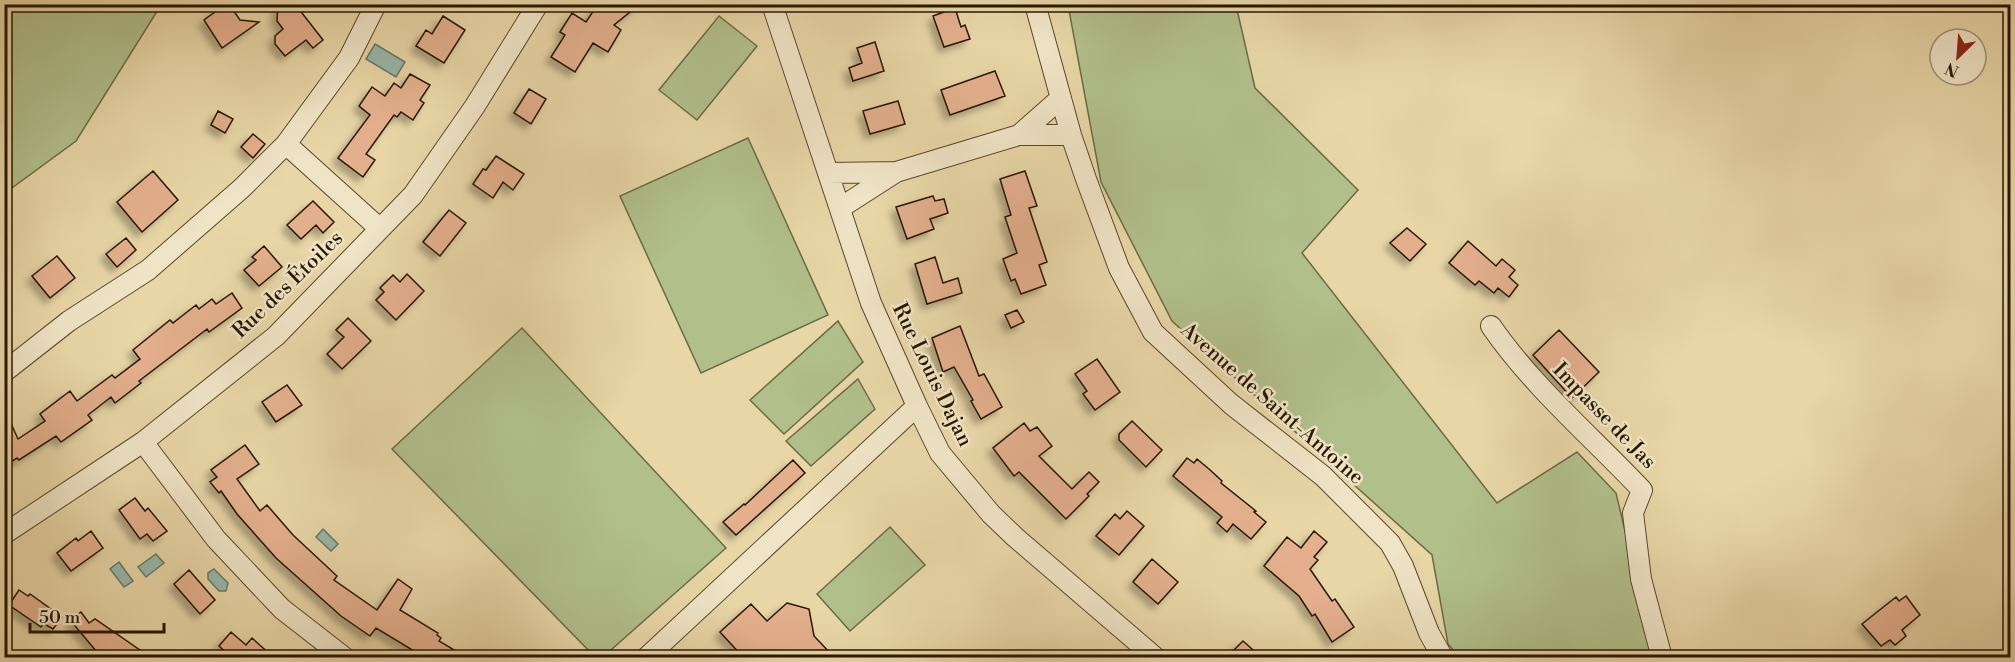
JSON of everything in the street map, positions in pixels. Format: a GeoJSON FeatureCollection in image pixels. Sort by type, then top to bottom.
{"type":"FeatureCollection","features":[{"type":"Feature","properties":{"kind":"street"},"geometry":{"type":"LineString","coordinates":[[4,372],[69,321],[148,270],[226,202],[286,144],[349,58],[376,4]]}},
{"type":"Feature","properties":{"kind":"street","name":"Rue des Étoiles"},"geometry":{"type":"LineString","coordinates":[[4,534],[144,442],[276,336],[419,187],[475,106],[538,4]]}},
{"type":"Feature","properties":{"kind":"street"},"geometry":{"type":"LineString","coordinates":[[772,4],[828,173],[896,172]]}},
{"type":"Feature","properties":{"kind":"street","name":"Avenue de Saint-Antoine"},"geometry":{"type":"LineString","coordinates":[[1035,4],[1071,135],[1119,268],[1153,332],[1231,404],[1323,476],[1390,543],[1403,566],[1430,633],[1443,657]]}},
{"type":"Feature","properties":{"kind":"street"},"geometry":{"type":"LineString","coordinates":[[1018,135],[1061,98]]}},
{"type":"Feature","properties":{"kind":"street"},"geometry":{"type":"LineString","coordinates":[[840,208],[896,172],[1018,135],[1071,135]]}},
{"type":"Feature","properties":{"kind":"street"},"geometry":{"type":"LineString","coordinates":[[286,144],[380,228]]}},
{"type":"Feature","properties":{"kind":"street","name":"Rue Louis Dajan"},"geometry":{"type":"LineString","coordinates":[[828,173],[870,303],[916,406],[940,453],[991,514],[1156,657]]}},
{"type":"Feature","properties":{"kind":"street","name":"Impasse de Jas"},"geometry":{"type":"LineString","coordinates":[[1491,326],[1542,389],[1642,490],[1632,513],[1641,579],[1662,657]]}},
{"type":"Feature","properties":{"kind":"street"},"geometry":{"type":"LineString","coordinates":[[646,657],[916,406]]}},
{"type":"Feature","properties":{"kind":"street"},"geometry":{"type":"LineString","coordinates":[[144,442],[216,539],[282,609],[345,657]]}},
{"type":"Feature","properties":{"kind":"green space"},"geometry":{"type":"Polygon","coordinates":[[[5,4],[161,5],[76,141],[5,193],[5,4]]]}},
{"type":"Feature","properties":{"kind":"green space"},"geometry":{"type":"Polygon","coordinates":[[[1068,5],[1236,5],[1255,88],[1358,190],[1302,253],[1497,503],[1577,452],[1616,493],[1655,657],[1459,657],[1448,644],[1432,555],[1172,321],[1101,182],[1068,5]]]}},
{"type":"Feature","properties":{"kind":"green space"},"geometry":{"type":"Polygon","coordinates":[[[719,16],[757,46],[697,120],[659,90],[719,16]]]}},
{"type":"Feature","properties":{"kind":"green space"},"geometry":{"type":"Polygon","coordinates":[[[748,138],[828,315],[701,373],[620,196],[748,138]]]}},
{"type":"Feature","properties":{"kind":"green space"},"geometry":{"type":"Polygon","coordinates":[[[838,321],[863,362],[784,434],[750,400],[838,321]]]}},
{"type":"Feature","properties":{"kind":"green space"},"geometry":{"type":"Polygon","coordinates":[[[522,328],[726,548],[603,657],[595,657],[392,449],[522,328]]]}},
{"type":"Feature","properties":{"kind":"green space"},"geometry":{"type":"Polygon","coordinates":[[[858,379],[875,409],[811,466],[786,441],[858,379]]]}},
{"type":"Feature","properties":{"kind":"green space"},"geometry":{"type":"Polygon","coordinates":[[[890,527],[925,565],[850,631],[817,594],[890,527]]]}},
{"type":"Feature","properties":{"kind":"shaded area"},"geometry":{"type":"Polygon","coordinates":[[[375,44],[405,62],[396,77],[366,59],[375,44]]]}},
{"type":"Feature","properties":{"kind":"shaded area"},"geometry":{"type":"Polygon","coordinates":[[[323,529],[338,544],[331,551],[316,537],[323,529]]]}},
{"type":"Feature","properties":{"kind":"shaded area"},"geometry":{"type":"Polygon","coordinates":[[[156,554],[164,563],[146,577],[138,567],[156,554]]]}},
{"type":"Feature","properties":{"kind":"shaded area"},"geometry":{"type":"Polygon","coordinates":[[[119,562],[133,581],[124,587],[110,569],[119,562]]]}},
{"type":"Feature","properties":{"kind":"shaded area"},"geometry":{"type":"Polygon","coordinates":[[[214,569],[228,583],[226,591],[219,591],[208,579],[208,573],[214,569]]]}},
{"type":"Feature","properties":{"kind":"building"},"geometry":{"type":"Polygon","coordinates":[[[229,4],[240,20],[259,22],[222,48],[204,20],[229,4]]]}},
{"type":"Feature","properties":{"kind":"building"},"geometry":{"type":"Polygon","coordinates":[[[278,4],[295,4],[323,40],[313,48],[306,40],[285,56],[275,44],[275,36],[283,29],[277,21],[278,4]]]}},
{"type":"Feature","properties":{"kind":"building"},"geometry":{"type":"Polygon","coordinates":[[[598,4],[640,4],[614,25],[621,30],[608,52],[593,43],[575,72],[551,57],[565,35],[560,32],[572,13],[586,22],[598,4]]]}},
{"type":"Feature","properties":{"kind":"building"},"geometry":{"type":"Polygon","coordinates":[[[955,8],[961,27],[965,25],[970,39],[944,47],[933,16],[955,8]]]}},
{"type":"Feature","properties":{"kind":"building"},"geometry":{"type":"Polygon","coordinates":[[[443,16],[465,30],[444,63],[416,46],[426,30],[432,34],[443,16]]]}},
{"type":"Feature","properties":{"kind":"building"},"geometry":{"type":"Polygon","coordinates":[[[875,42],[884,71],[853,81],[849,68],[862,63],[857,48],[875,42]]]}},
{"type":"Feature","properties":{"kind":"building"},"geometry":{"type":"Polygon","coordinates":[[[995,71],[1005,96],[950,115],[941,90],[995,71]]]}},
{"type":"Feature","properties":{"kind":"building"},"geometry":{"type":"Polygon","coordinates":[[[410,74],[430,85],[420,100],[424,103],[413,120],[401,112],[397,117],[394,115],[366,154],[375,160],[363,177],[338,158],[370,115],[359,106],[372,87],[385,96],[394,83],[401,88],[410,74]]]}},
{"type":"Feature","properties":{"kind":"building"},"geometry":{"type":"Polygon","coordinates":[[[529,89],[546,99],[531,124],[514,113],[529,89]]]}},
{"type":"Feature","properties":{"kind":"building"},"geometry":{"type":"Polygon","coordinates":[[[898,101],[905,124],[870,134],[863,111],[898,101]]]}},
{"type":"Feature","properties":{"kind":"building"},"geometry":{"type":"Polygon","coordinates":[[[218,111],[233,119],[225,133],[211,125],[218,111]]]}},
{"type":"Feature","properties":{"kind":"building"},"geometry":{"type":"Polygon","coordinates":[[[253,134],[265,144],[253,158],[241,147],[253,134]]]}},
{"type":"Feature","properties":{"kind":"building"},"geometry":{"type":"Polygon","coordinates":[[[496,156],[524,174],[513,190],[503,182],[493,198],[473,184],[496,156]]]}},
{"type":"Feature","properties":{"kind":"building"},"geometry":{"type":"Polygon","coordinates":[[[153,171],[178,200],[142,232],[117,202],[153,171]]]}},
{"type":"Feature","properties":{"kind":"building"},"geometry":{"type":"Polygon","coordinates":[[[1025,171],[1037,206],[1029,208],[1047,262],[1039,265],[1046,285],[1021,294],[1015,279],[1011,281],[1003,259],[1017,253],[1005,217],[1011,215],[1000,179],[1025,171]]]}},
{"type":"Feature","properties":{"kind":"building"},"geometry":{"type":"Polygon","coordinates":[[[933,196],[935,201],[944,199],[948,213],[930,219],[934,229],[907,239],[896,207],[933,196]]]}},
{"type":"Feature","properties":{"kind":"building"},"geometry":{"type":"Polygon","coordinates":[[[313,201],[334,222],[323,233],[316,225],[301,239],[287,225],[313,201]]]}},
{"type":"Feature","properties":{"kind":"building"},"geometry":{"type":"Polygon","coordinates":[[[449,210],[466,223],[440,256],[423,242],[449,210]]]}},
{"type":"Feature","properties":{"kind":"building"},"geometry":{"type":"Polygon","coordinates":[[[1407,228],[1426,244],[1410,261],[1390,243],[1407,228]]]}},
{"type":"Feature","properties":{"kind":"building"},"geometry":{"type":"Polygon","coordinates":[[[126,238],[136,250],[117,267],[106,254],[126,238]]]}},
{"type":"Feature","properties":{"kind":"building"},"geometry":{"type":"Polygon","coordinates":[[[1468,241],[1496,266],[1502,259],[1515,270],[1509,277],[1518,285],[1509,297],[1498,288],[1494,293],[1479,281],[1475,285],[1449,263],[1468,241]]]}},
{"type":"Feature","properties":{"kind":"building"},"geometry":{"type":"Polygon","coordinates":[[[264,246],[282,267],[259,286],[244,270],[256,260],[252,257],[264,246]]]}},
{"type":"Feature","properties":{"kind":"building"},"geometry":{"type":"Polygon","coordinates":[[[57,256],[75,278],[50,298],[32,276],[57,256]]]}},
{"type":"Feature","properties":{"kind":"building"},"geometry":{"type":"Polygon","coordinates":[[[935,257],[943,283],[958,278],[962,293],[927,304],[915,264],[935,257]]]}},
{"type":"Feature","properties":{"kind":"building"},"geometry":{"type":"Polygon","coordinates":[[[407,274],[424,291],[396,320],[376,300],[384,292],[380,288],[393,275],[400,282],[407,274]]]}},
{"type":"Feature","properties":{"kind":"building"},"geometry":{"type":"Polygon","coordinates":[[[232,293],[242,308],[209,332],[207,329],[139,381],[141,383],[115,403],[111,397],[88,415],[92,420],[61,442],[56,436],[19,460],[17,458],[4,466],[4,408],[18,439],[45,421],[40,414],[70,391],[77,401],[112,375],[115,378],[140,359],[133,350],[170,320],[173,323],[196,305],[199,309],[212,299],[216,304],[232,293]]]}},
{"type":"Feature","properties":{"kind":"building"},"geometry":{"type":"Polygon","coordinates":[[[1017,310],[1024,322],[1011,328],[1005,315],[1017,310]]]}},
{"type":"Feature","properties":{"kind":"building"},"geometry":{"type":"Polygon","coordinates":[[[348,318],[371,341],[342,369],[327,354],[344,337],[336,330],[348,318]]]}},
{"type":"Feature","properties":{"kind":"building"},"geometry":{"type":"Polygon","coordinates":[[[960,326],[979,376],[984,374],[1002,407],[981,419],[954,367],[943,372],[932,338],[960,326]]]}},
{"type":"Feature","properties":{"kind":"building"},"geometry":{"type":"Polygon","coordinates":[[[1559,330],[1599,372],[1572,398],[1533,355],[1559,330]]]}},
{"type":"Feature","properties":{"kind":"building"},"geometry":{"type":"Polygon","coordinates":[[[1097,359],[1120,392],[1095,410],[1083,394],[1087,391],[1075,374],[1097,359]]]}},
{"type":"Feature","properties":{"kind":"building"},"geometry":{"type":"Polygon","coordinates":[[[287,385],[302,405],[276,422],[262,402],[287,385]]]}},
{"type":"Feature","properties":{"kind":"building"},"geometry":{"type":"Polygon","coordinates":[[[1132,421],[1162,450],[1146,467],[1119,440],[1119,434],[1132,421]]]}},
{"type":"Feature","properties":{"kind":"building"},"geometry":{"type":"Polygon","coordinates":[[[1024,423],[1030,431],[1037,427],[1052,446],[1039,456],[1072,489],[1089,472],[1099,482],[1087,494],[1089,496],[1066,519],[1019,472],[1014,476],[993,448],[1024,423]]]}},
{"type":"Feature","properties":{"kind":"building"},"geometry":{"type":"Polygon","coordinates":[[[245,445],[259,464],[237,479],[260,511],[267,505],[293,535],[337,576],[334,580],[377,610],[398,579],[412,589],[400,610],[438,633],[437,635],[441,638],[439,641],[466,657],[424,657],[376,628],[370,636],[341,616],[276,558],[237,514],[221,491],[219,493],[210,482],[217,477],[211,470],[245,445]]]}},
{"type":"Feature","properties":{"kind":"building"},"geometry":{"type":"Polygon","coordinates":[[[1187,458],[1194,463],[1197,459],[1266,522],[1251,539],[1233,524],[1227,532],[1217,523],[1222,517],[1173,476],[1187,458]]]}},
{"type":"Feature","properties":{"kind":"building"},"geometry":{"type":"Polygon","coordinates":[[[793,460],[805,473],[736,535],[723,522],[745,505],[793,460]]]}},
{"type":"Feature","properties":{"kind":"building"},"geometry":{"type":"Polygon","coordinates":[[[135,498],[145,511],[148,508],[167,531],[153,541],[147,534],[140,539],[119,510],[135,498]]]}},
{"type":"Feature","properties":{"kind":"building"},"geometry":{"type":"Polygon","coordinates":[[[1127,511],[1144,526],[1119,555],[1096,536],[1115,514],[1120,519],[1127,511]]]}},
{"type":"Feature","properties":{"kind":"building"},"geometry":{"type":"Polygon","coordinates":[[[91,531],[103,548],[71,571],[57,553],[76,538],[78,541],[91,531]]]}},
{"type":"Feature","properties":{"kind":"building"},"geometry":{"type":"Polygon","coordinates":[[[1314,531],[1327,542],[1314,557],[1318,560],[1310,569],[1332,601],[1335,599],[1354,627],[1332,642],[1315,614],[1312,616],[1299,596],[1264,566],[1287,537],[1301,548],[1314,531]]]}},
{"type":"Feature","properties":{"kind":"building"},"geometry":{"type":"Polygon","coordinates":[[[1152,559],[1178,582],[1158,604],[1133,582],[1152,559]]]}},
{"type":"Feature","properties":{"kind":"building"},"geometry":{"type":"Polygon","coordinates":[[[189,570],[215,600],[200,614],[174,584],[189,570]]]}},
{"type":"Feature","properties":{"kind":"building"},"geometry":{"type":"Polygon","coordinates":[[[19,590],[28,596],[30,594],[62,617],[53,629],[43,623],[41,627],[9,605],[19,590]]]}},
{"type":"Feature","properties":{"kind":"building"},"geometry":{"type":"Polygon","coordinates":[[[1906,596],[1920,615],[1902,630],[1906,636],[1895,645],[1890,640],[1881,646],[1862,624],[1896,597],[1899,601],[1906,596]]]}},
{"type":"Feature","properties":{"kind":"building"},"geometry":{"type":"Polygon","coordinates":[[[787,603],[809,609],[814,636],[834,657],[743,657],[720,632],[751,604],[767,621],[787,603]]]}},
{"type":"Feature","properties":{"kind":"building"},"geometry":{"type":"Polygon","coordinates":[[[81,612],[89,623],[95,619],[150,657],[93,657],[97,652],[70,620],[81,612]]]}},
{"type":"Feature","properties":{"kind":"building"},"geometry":{"type":"Polygon","coordinates":[[[231,632],[246,645],[252,638],[273,657],[231,657],[219,646],[231,632]]]}},
{"type":"Feature","properties":{"kind":"building"},"geometry":{"type":"Polygon","coordinates":[[[1243,641],[1261,657],[1227,657],[1243,641]]]}}]}
